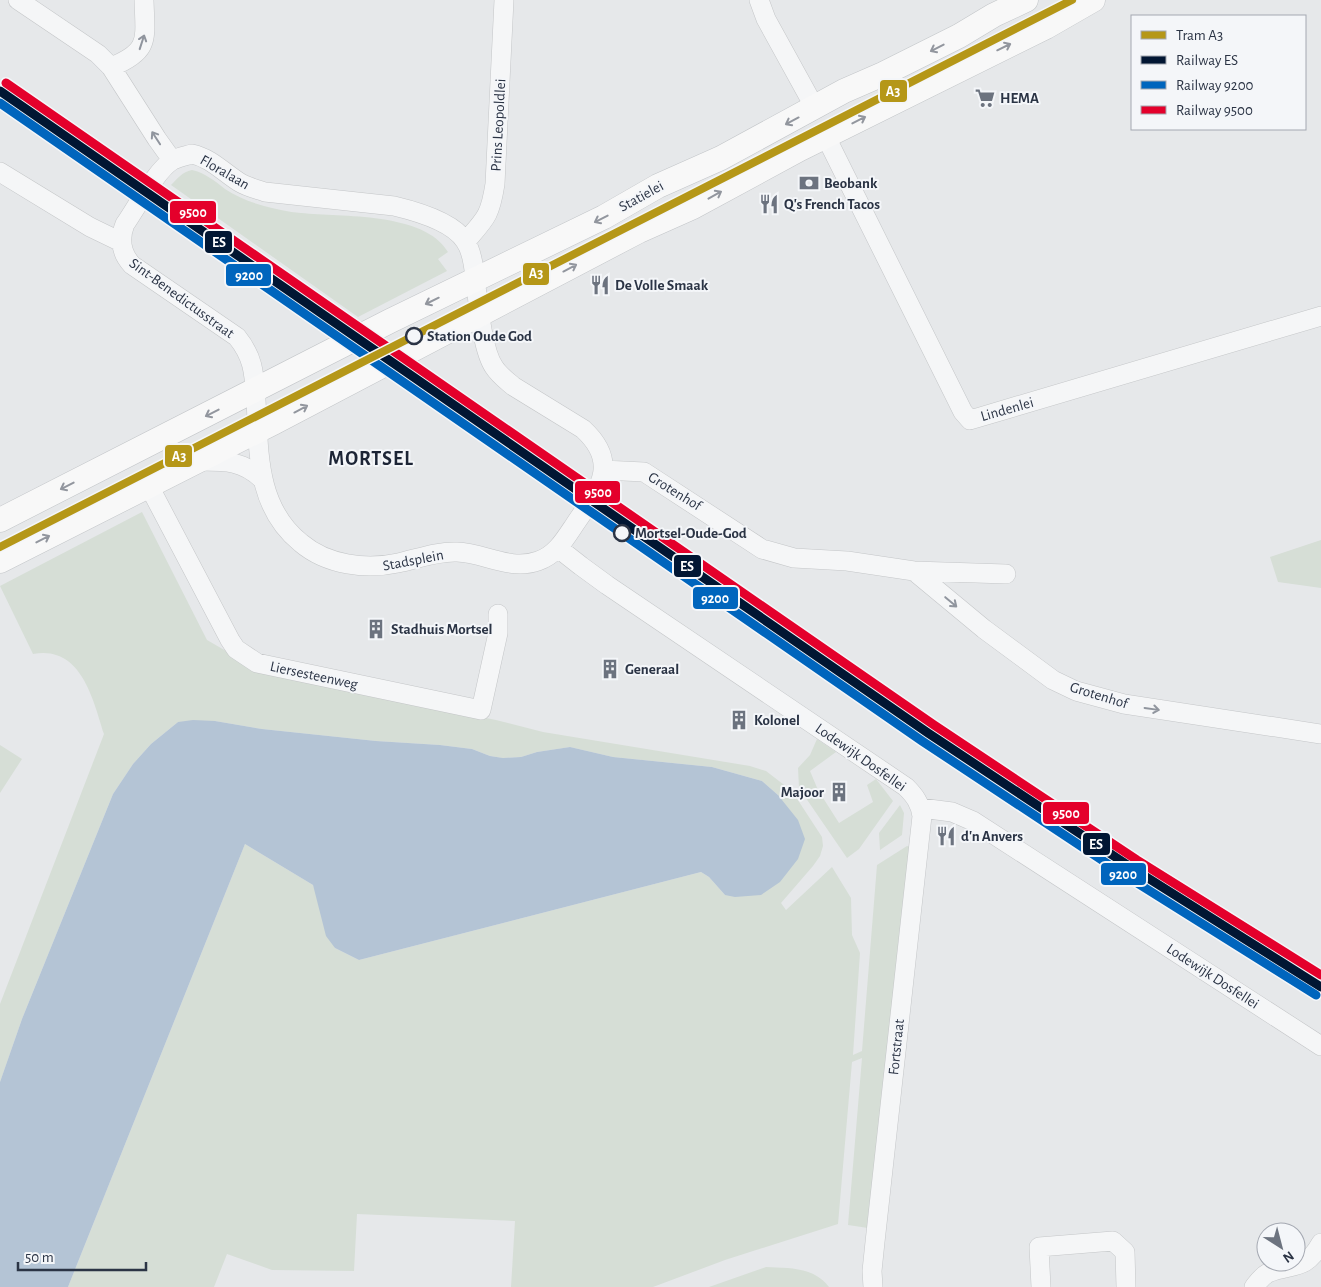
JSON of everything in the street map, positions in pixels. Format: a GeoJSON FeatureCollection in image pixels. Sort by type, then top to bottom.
{"type":"FeatureCollection","features":[{"type":"Feature","properties":{"kind":"main road","name":"Statielei"},"geometry":{"type":"LineString","coordinates":[[255,390],[475,279],[604,217],[658,186],[721,158],[844,91],[942,45],[994,15],[1026,0]]}},
{"type":"Feature","properties":{"kind":"main road","name":"Statielei"},"geometry":{"type":"LineString","coordinates":[[257,431],[639,231],[693,208],[826,137],[1046,27],[1093,0]]}},
{"type":"Feature","properties":{"kind":"main road"},"geometry":{"type":"LineString","coordinates":[[0,520],[255,390]]}},
{"type":"Feature","properties":{"kind":"main road"},"geometry":{"type":"LineString","coordinates":[[0,562],[257,431]]}},
{"type":"Feature","properties":{"kind":"street"},"geometry":{"type":"LineString","coordinates":[[18,0],[98,54],[111,67],[172,160],[160,173],[125,224],[121,242]]}},
{"type":"Feature","properties":{"kind":"street"},"geometry":{"type":"LineString","coordinates":[[111,67],[126,61],[136,54],[142,46],[144,0]]}},
{"type":"Feature","properties":{"kind":"street","name":"Prins Leopoldlei"},"geometry":{"type":"LineString","coordinates":[[466,241],[485,220],[492,206],[495,184],[504,0]]}},
{"type":"Feature","properties":{"kind":"street"},"geometry":{"type":"LineString","coordinates":[[759,0],[766,19],[815,108]]}},
{"type":"Feature","properties":{"kind":"street","name":"Lindenlei"},"geometry":{"type":"LineString","coordinates":[[826,137],[963,412],[970,420],[1321,316]]}},
{"type":"Feature","properties":{"kind":"street","name":"Floralaan"},"geometry":{"type":"LineString","coordinates":[[172,160],[192,154],[202,156],[241,184],[265,192],[394,206],[415,211],[450,228],[466,241]]}},
{"type":"Feature","properties":{"kind":"street","name":"Sint-Benedictusstraat"},"geometry":{"type":"LineString","coordinates":[[0,172],[90,227],[121,242],[123,252],[132,265],[237,337],[251,358],[257,431]]}},
{"type":"Feature","properties":{"kind":"street"},"geometry":{"type":"LineString","coordinates":[[466,241],[475,279],[483,337],[493,366],[513,386],[583,429],[598,447],[603,470]]}},
{"type":"Feature","properties":{"kind":"street","name":"Stadsplein"},"geometry":{"type":"LineString","coordinates":[[257,431],[262,479],[266,495],[282,522],[301,544],[344,564],[377,567],[437,554],[456,552],[486,556],[506,564],[529,564],[550,555],[558,548],[596,492],[601,483],[603,470]]}},
{"type":"Feature","properties":{"kind":"street"},"geometry":{"type":"LineString","coordinates":[[197,461],[235,463],[250,469],[262,479]]}},
{"type":"Feature","properties":{"kind":"street","name":"Grotenhof"},"geometry":{"type":"LineString","coordinates":[[603,470],[637,470],[651,475],[762,549],[794,558],[846,562],[914,571],[1006,574]]}},
{"type":"Feature","properties":{"kind":"street","name":"Liersesteenweg"},"geometry":{"type":"LineString","coordinates":[[149,486],[230,640],[236,649],[257,663],[481,710],[498,634],[498,614]]}},
{"type":"Feature","properties":{"kind":"street","name":"Lodewijk Dosfellei"},"geometry":{"type":"LineString","coordinates":[[558,548],[607,585],[906,786],[917,799],[921,808],[952,812],[973,820],[1321,1046]]}},
{"type":"Feature","properties":{"kind":"street","name":"Grotenhof"},"geometry":{"type":"LineString","coordinates":[[914,571],[984,629],[1053,680],[1076,691],[1124,704],[1321,734]]}},
{"type":"Feature","properties":{"kind":"street","name":"Fortstraat"},"geometry":{"type":"LineString","coordinates":[[873,1287],[872,1270],[922,816],[921,808]]}},
{"type":"Feature","properties":{"kind":"street"},"geometry":{"type":"LineString","coordinates":[[1041,1287],[1039,1247],[1113,1241],[1125,1252],[1126,1287]]}},
{"type":"Feature","properties":{"kind":"street"},"geometry":{"type":"LineString","coordinates":[[1254,1287],[1269,1273],[1293,1268],[1308,1260],[1321,1243]]}},
{"type":"Feature","properties":{"kind":"shaded area"},"geometry":{"type":"Polygon","coordinates":[[[192,170],[206,175],[239,197],[264,206],[296,213],[381,219],[402,223],[421,230],[437,239],[448,252],[438,259],[447,271],[358,317],[171,185],[183,174],[192,170]]]}},
{"type":"Feature","properties":{"kind":"shaded area"},"geometry":{"type":"Polygon","coordinates":[[[142,512],[207,640],[266,674],[496,720],[543,732],[750,766],[766,771],[792,791],[822,837],[823,846],[820,856],[781,903],[786,910],[832,867],[851,898],[852,935],[860,953],[853,1055],[862,1051],[877,865],[907,846],[911,847],[868,1228],[848,1225],[862,1058],[852,1062],[838,1224],[725,1260],[653,1287],[511,1287],[515,1221],[357,1214],[354,1271],[272,1270],[227,1254],[214,1287],[68,1287],[245,844],[313,885],[335,948],[359,960],[701,872],[709,877],[725,895],[778,795],[762,781],[712,767],[613,757],[570,747],[537,752],[521,757],[503,758],[490,756],[472,749],[440,745],[376,741],[262,729],[215,721],[178,722],[151,744],[133,764],[113,794],[22,1019],[0,1082],[0,1004],[104,734],[89,691],[74,666],[63,658],[49,653],[33,654],[0,586],[142,512]]]}},
{"type":"Feature","properties":{"kind":"shaded area"},"geometry":{"type":"Polygon","coordinates":[[[1321,540],[1321,588],[1278,582],[1270,557],[1321,540]]]}},
{"type":"Feature","properties":{"kind":"shaded area"},"geometry":{"type":"Polygon","coordinates":[[[817,739],[836,752],[810,771],[818,790],[839,823],[873,802],[867,785],[876,779],[893,801],[859,849],[847,858],[799,788],[798,768],[810,755],[817,739]]]}},
{"type":"Feature","properties":{"kind":"shaded area"},"geometry":{"type":"Polygon","coordinates":[[[0,745],[22,759],[0,793],[0,745]]]}},
{"type":"Feature","properties":{"kind":"shaded area"},"geometry":{"type":"Polygon","coordinates":[[[900,805],[904,813],[902,835],[880,850],[879,833],[900,805]]]}},
{"type":"Feature","properties":{"kind":"shaded area"},"geometry":{"type":"Polygon","coordinates":[[[766,1267],[792,1268],[809,1272],[823,1280],[829,1287],[709,1287],[766,1267]]]}},
{"type":"Feature","properties":{"kind":"water"},"geometry":{"type":"Polygon","coordinates":[[[193,720],[215,721],[262,729],[376,741],[440,745],[472,749],[490,756],[503,758],[521,757],[537,752],[570,747],[613,757],[712,767],[762,781],[778,795],[798,820],[805,839],[798,859],[780,882],[761,895],[735,897],[725,895],[709,877],[701,872],[359,960],[335,948],[326,936],[313,885],[245,844],[68,1287],[0,1287],[0,1082],[22,1019],[113,794],[133,764],[151,744],[178,722],[193,720]]]}},
{"type":"Feature","properties":{"kind":"tram line","name":"A3"},"geometry":{"type":"LineString","coordinates":[[0,547],[1072,0]]}},
{"type":"Feature","properties":{"kind":"rail line","name":"9500"},"geometry":{"type":"LineString","coordinates":[[6,83],[934,725],[1137,860],[1321,975]]}},
{"type":"Feature","properties":{"kind":"rail line","name":"ES"},"geometry":{"type":"LineString","coordinates":[[0,91],[928,733],[1132,868],[1321,987]]}},
{"type":"Feature","properties":{"kind":"rail line","name":"9200"},"geometry":{"type":"LineString","coordinates":[[0,103],[922,741],[1126,876],[1316,995]]}},
{"type":"Feature","properties":{"kind":"place","name":"HEMA"},"geometry":{"type":"Point","coordinates":[985,98]}},
{"type":"Feature","properties":{"kind":"place","name":"Beobank"},"geometry":{"type":"Point","coordinates":[809,183]}},
{"type":"Feature","properties":{"kind":"place","name":"Q's French Tacos"},"geometry":{"type":"Point","coordinates":[769,204]}},
{"type":"Feature","properties":{"kind":"place","name":"De Volle Smaak"},"geometry":{"type":"Point","coordinates":[600,285]}},
{"type":"Feature","properties":{"kind":"place","name":"Station Oude God"},"geometry":{"type":"Point","coordinates":[414,336]}},
{"type":"Feature","properties":{"kind":"place","name":"Mortsel-Oude-God"},"geometry":{"type":"Point","coordinates":[622,533]}},
{"type":"Feature","properties":{"kind":"place","name":"Stadhuis Mortsel"},"geometry":{"type":"Point","coordinates":[376,629]}},
{"type":"Feature","properties":{"kind":"place","name":"Generaal"},"geometry":{"type":"Point","coordinates":[610,669]}},
{"type":"Feature","properties":{"kind":"place","name":"Kolonel"},"geometry":{"type":"Point","coordinates":[739,720]}},
{"type":"Feature","properties":{"kind":"place","name":"Majoor"},"geometry":{"type":"Point","coordinates":[839,792]}},
{"type":"Feature","properties":{"kind":"place","name":"d'n Anvers"},"geometry":{"type":"Point","coordinates":[946,836]}},
{"type":"Feature","properties":{"kind":"district","name":"MORTSEL"},"geometry":{"type":"Point","coordinates":[371,458]}}]}
